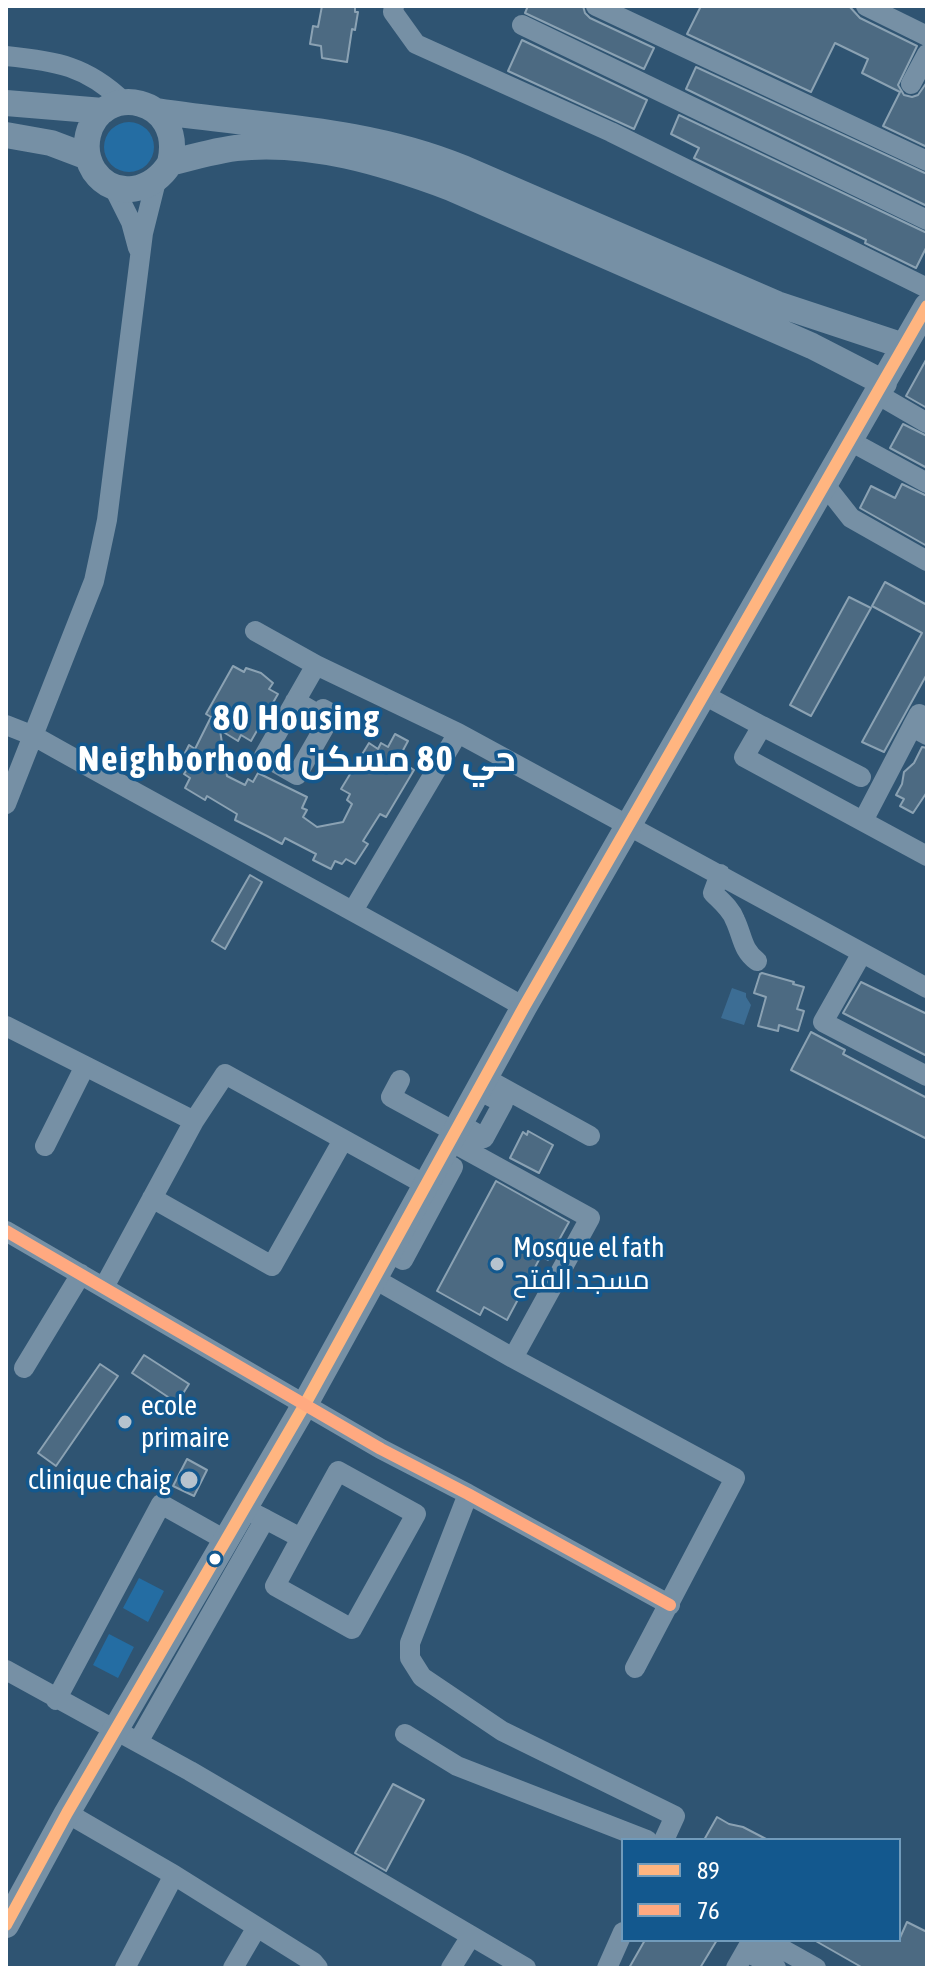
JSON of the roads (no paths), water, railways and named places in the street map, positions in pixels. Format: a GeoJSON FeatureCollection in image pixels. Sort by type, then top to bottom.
{"type":"FeatureCollection","features":[{"type":"Feature","properties":{"kind":"main road"},"geometry":{"type":"LineString","coordinates":[[6,103],[114,107],[147,105],[157,111],[172,135],[174,149],[163,172]]}},
{"type":"Feature","properties":{"kind":"main road"},"geometry":{"type":"LineString","coordinates":[[114,107],[90,129],[87,140],[88,157],[95,173],[113,186],[135,189],[163,172],[238,148],[310,150],[359,158],[465,194],[737,313],[851,364],[880,388]]}},
{"type":"Feature","properties":{"kind":"main road"},"geometry":{"type":"LineString","coordinates":[[157,111],[327,131],[412,149],[463,168],[777,304],[904,346]]}},
{"type":"Feature","properties":{"kind":"main road"},"geometry":{"type":"LineString","coordinates":[[6,135],[51,143],[88,157]]}},
{"type":"Feature","properties":{"kind":"main road"},"geometry":{"type":"LineString","coordinates":[[6,1925],[67,1813],[127,1736],[227,1541],[255,1514],[304,1406],[373,1278],[524,1007],[927,306]]}},
{"type":"Feature","properties":{"kind":"street"},"geometry":{"type":"LineString","coordinates":[[394,6],[393,12],[416,44],[611,132],[927,288]]}},
{"type":"Feature","properties":{"kind":"street"},"geometry":{"type":"LineString","coordinates":[[596,6],[927,161]]}},
{"type":"Feature","properties":{"kind":"street"},"geometry":{"type":"LineString","coordinates":[[866,6],[927,36]]}},
{"type":"Feature","properties":{"kind":"street"},"geometry":{"type":"LineString","coordinates":[[522,25],[927,220]]}},
{"type":"Feature","properties":{"kind":"street"},"geometry":{"type":"LineString","coordinates":[[911,84],[927,54]]}},
{"type":"Feature","properties":{"kind":"street"},"geometry":{"type":"LineString","coordinates":[[6,56],[44,60],[79,70],[104,84],[114,107]]}},
{"type":"Feature","properties":{"kind":"street"},"geometry":{"type":"LineString","coordinates":[[6,804],[94,581],[107,520],[140,260],[149,207],[163,172]]}},
{"type":"Feature","properties":{"kind":"street"},"geometry":{"type":"LineString","coordinates":[[113,186],[131,222],[140,260]]}},
{"type":"Feature","properties":{"kind":"street"},"geometry":{"type":"LineString","coordinates":[[880,388],[927,423]]}},
{"type":"Feature","properties":{"kind":"street"},"geometry":{"type":"LineString","coordinates":[[850,441],[927,483]]}},
{"type":"Feature","properties":{"kind":"street"},"geometry":{"type":"LineString","coordinates":[[825,485],[851,518],[927,561]]}},
{"type":"Feature","properties":{"kind":"street"},"geometry":{"type":"LineString","coordinates":[[255,631],[316,665],[458,733],[927,988]]}},
{"type":"Feature","properties":{"kind":"street"},"geometry":{"type":"LineString","coordinates":[[295,701],[316,665]]}},
{"type":"Feature","properties":{"kind":"street"},"geometry":{"type":"LineString","coordinates":[[704,695],[861,777]]}},
{"type":"Feature","properties":{"kind":"street"},"geometry":{"type":"LineString","coordinates":[[6,725],[34,736],[193,826],[354,909],[524,1007]]}},
{"type":"Feature","properties":{"kind":"street"},"geometry":{"type":"LineString","coordinates":[[762,726],[744,757],[927,856]]}},
{"type":"Feature","properties":{"kind":"street"},"geometry":{"type":"LineString","coordinates":[[863,821],[882,804],[899,751],[909,756],[922,728]]}},
{"type":"Feature","properties":{"kind":"street"},"geometry":{"type":"LineString","coordinates":[[354,909],[458,733]]}},
{"type":"Feature","properties":{"kind":"street"},"geometry":{"type":"LineString","coordinates":[[720,874],[713,893],[729,909],[747,954],[757,961]]}},
{"type":"Feature","properties":{"kind":"street"},"geometry":{"type":"LineString","coordinates":[[862,953],[823,1022],[927,1076]]}},
{"type":"Feature","properties":{"kind":"street"},"geometry":{"type":"LineString","coordinates":[[6,1026],[194,1121]]}},
{"type":"Feature","properties":{"kind":"street"},"geometry":{"type":"LineString","coordinates":[[45,1146],[85,1066]]}},
{"type":"Feature","properties":{"kind":"street"},"geometry":{"type":"LineString","coordinates":[[104,1287],[194,1121],[225,1074],[426,1185]]}},
{"type":"Feature","properties":{"kind":"street"},"geometry":{"type":"LineString","coordinates":[[400,1080],[391,1097],[451,1139],[590,1218],[513,1358]]}},
{"type":"Feature","properties":{"kind":"street"},"geometry":{"type":"LineString","coordinates":[[482,1084],[590,1136]]}},
{"type":"Feature","properties":{"kind":"street"},"geometry":{"type":"LineString","coordinates":[[388,1252],[403,1260],[453,1167],[451,1139]]}},
{"type":"Feature","properties":{"kind":"street"},"geometry":{"type":"LineString","coordinates":[[152,1198],[272,1266],[343,1140]]}},
{"type":"Feature","properties":{"kind":"street"},"geometry":{"type":"LineString","coordinates":[[6,1231],[304,1406],[670,1605]]}},
{"type":"Feature","properties":{"kind":"street"},"geometry":{"type":"LineString","coordinates":[[24,1368],[81,1274]]}},
{"type":"Feature","properties":{"kind":"street"},"geometry":{"type":"LineString","coordinates":[[373,1278],[735,1478],[635,1668]]}},
{"type":"Feature","properties":{"kind":"street"},"geometry":{"type":"LineString","coordinates":[[338,1471],[416,1514],[352,1629],[275,1586],[301,1538],[338,1471]]}},
{"type":"Feature","properties":{"kind":"street"},"geometry":{"type":"LineString","coordinates":[[468,1494],[410,1643],[410,1658],[422,1677],[502,1731],[675,1816],[665,1838]]}},
{"type":"Feature","properties":{"kind":"street"},"geometry":{"type":"LineString","coordinates":[[56,1700],[161,1504],[227,1541]]}},
{"type":"Feature","properties":{"kind":"street"},"geometry":{"type":"LineString","coordinates":[[127,1736],[255,1514],[301,1538]]}},
{"type":"Feature","properties":{"kind":"street"},"geometry":{"type":"LineString","coordinates":[[6,1670],[127,1736],[526,1968]]}},
{"type":"Feature","properties":{"kind":"street"},"geometry":{"type":"LineString","coordinates":[[405,1734],[457,1766],[642,1838]]}},
{"type":"Feature","properties":{"kind":"street"},"geometry":{"type":"LineString","coordinates":[[67,1813],[174,1875],[318,1968]]}},
{"type":"Feature","properties":{"kind":"street"},"geometry":{"type":"LineString","coordinates":[[125,1968],[174,1875]]}},
{"type":"Feature","properties":{"kind":"street"},"geometry":{"type":"LineString","coordinates":[[233,1968],[257,1927]]}},
{"type":"Feature","properties":{"kind":"street"},"geometry":{"type":"LineString","coordinates":[[451,1968],[471,1936]]}},
{"type":"Feature","properties":{"kind":"street"},"geometry":{"type":"LineString","coordinates":[[607,1968],[621,1936]]}},
{"type":"Feature","properties":{"kind":"street"},"geometry":{"type":"LineString","coordinates":[[770,1942],[816,1968]]}},
{"type":"Feature","properties":{"kind":"street"},"geometry":{"type":"LineString","coordinates":[[745,1953],[776,1968]]}},
{"type":"Feature","properties":{"kind":"place","name":"Mosque el fath مسجد الفتح"},"geometry":{"type":"Point","coordinates":[497,1264]}},
{"type":"Feature","properties":{"kind":"place","name":"ecole primaire"},"geometry":{"type":"Point","coordinates":[125,1422]}},
{"type":"Feature","properties":{"kind":"place","name":"clinique chaig"},"geometry":{"type":"Point","coordinates":[189,1480]}},
{"type":"Feature","properties":{"kind":"district","name":"80 Housing Neighborhood حي 80 مسكن"},"geometry":{"type":"Point","coordinates":[297,740]}}]}
